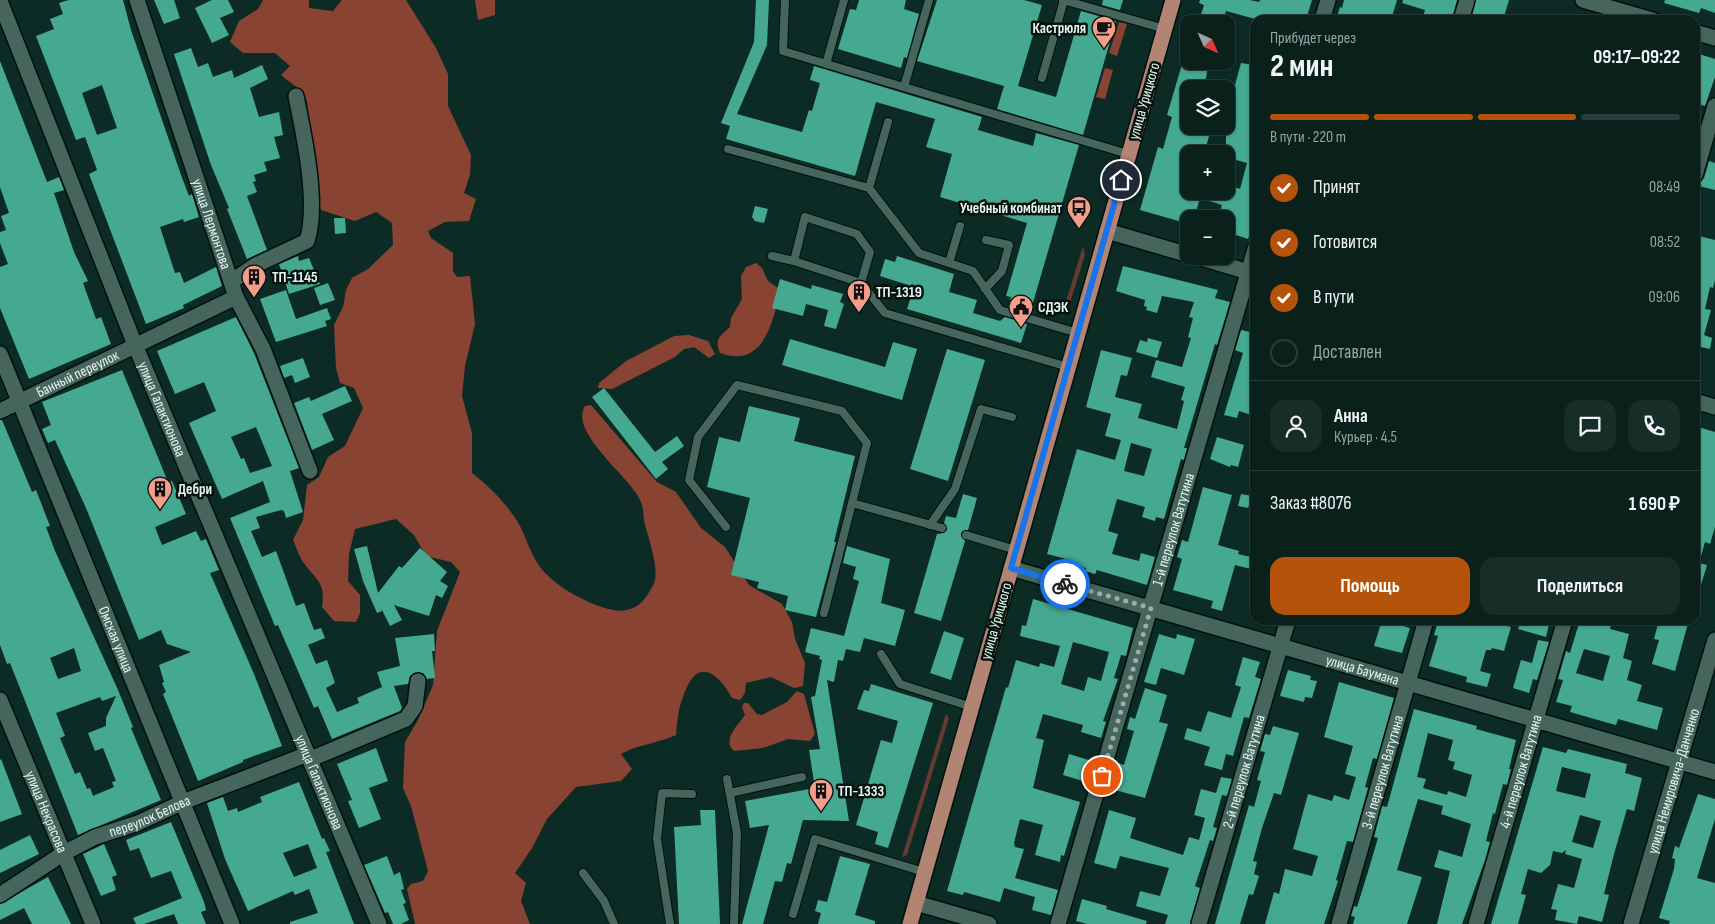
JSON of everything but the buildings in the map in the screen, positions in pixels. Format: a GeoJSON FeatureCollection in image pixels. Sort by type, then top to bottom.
{"type":"FeatureCollection","features":[{"type":"Feature","properties":{"kind":"main road","name":"улица Урицкого"},"geometry":{"type":"LineString","coordinates":[[910,924],[1173,0]]}},
{"type":"Feature","properties":{"kind":"street","name":"улица Лермонтова"},"geometry":{"type":"LineString","coordinates":[[137,0],[236,297],[263,349],[310,471]]}},
{"type":"Feature","properties":{"kind":"street"},"geometry":{"type":"LineString","coordinates":[[1324,15],[1328,0]]}},
{"type":"Feature","properties":{"kind":"street"},"geometry":{"type":"LineString","coordinates":[[1462,15],[1467,0]]}},
{"type":"Feature","properties":{"kind":"street"},"geometry":{"type":"LineString","coordinates":[[1583,0],[1604,9],[1630,15]]}},
{"type":"Feature","properties":{"kind":"street","name":"улица Галактионова"},"geometry":{"type":"LineString","coordinates":[[0,1],[135,345],[379,924]]}},
{"type":"Feature","properties":{"kind":"street"},"geometry":{"type":"LineString","coordinates":[[1700,34],[1715,38]]}},
{"type":"Feature","properties":{"kind":"street"},"geometry":{"type":"LineString","coordinates":[[232,281],[256,265],[307,241],[310,231],[312,207],[296,96]]}},
{"type":"Feature","properties":{"kind":"street"},"geometry":{"type":"LineString","coordinates":[[1700,158],[1715,106]]}},
{"type":"Feature","properties":{"kind":"street"},"geometry":{"type":"LineString","coordinates":[[1107,231],[1180,251]]}},
{"type":"Feature","properties":{"kind":"street"},"geometry":{"type":"LineString","coordinates":[[1225,265],[1250,272]]}},
{"type":"Feature","properties":{"kind":"street","name":"1-й переулок Ватутина"},"geometry":{"type":"LineString","coordinates":[[1058,924],[1250,280]]}},
{"type":"Feature","properties":{"kind":"street","name":"Банный переулок"},"geometry":{"type":"LineString","coordinates":[[0,411],[236,297]]}},
{"type":"Feature","properties":{"kind":"street","name":"Омская улица"},"geometry":{"type":"LineString","coordinates":[[0,354],[232,924]]}},
{"type":"Feature","properties":{"kind":"street"},"geometry":{"type":"LineString","coordinates":[[1700,402],[1715,407]]}},
{"type":"Feature","properties":{"kind":"street","name":"улица Баумана"},"geometry":{"type":"LineString","coordinates":[[1011,568],[1715,772]]}},
{"type":"Feature","properties":{"kind":"street","name":"2-й переулок Ватутина"},"geometry":{"type":"LineString","coordinates":[[1199,924],[1287,625]]}},
{"type":"Feature","properties":{"kind":"street","name":"3-й переулок Ватутина"},"geometry":{"type":"LineString","coordinates":[[1338,924],[1425,625]]}},
{"type":"Feature","properties":{"kind":"street","name":"4-й переулок Ватутина"},"geometry":{"type":"LineString","coordinates":[[1476,924],[1564,625]]}},
{"type":"Feature","properties":{"kind":"street","name":"улица Немировича-Данченко"},"geometry":{"type":"LineString","coordinates":[[1632,924],[1715,640]]}},
{"type":"Feature","properties":{"kind":"street","name":"переулок Белова"},"geometry":{"type":"LineString","coordinates":[[0,895],[64,853],[95,837],[138,823],[183,802],[309,757],[406,719],[415,706],[418,681]]}},
{"type":"Feature","properties":{"kind":"street","name":"улица Некрасова"},"geometry":{"type":"LineString","coordinates":[[0,700],[93,924]]}},
{"type":"Feature","properties":{"kind":"street"},"geometry":{"type":"LineString","coordinates":[[916,903],[989,924]]}},
{"type":"Feature","properties":{"kind":"lane"},"geometry":{"type":"LineString","coordinates":[[785,0],[783,51],[1128,154]]}},
{"type":"Feature","properties":{"kind":"lane"},"geometry":{"type":"LineString","coordinates":[[826,64],[844,0]]}},
{"type":"Feature","properties":{"kind":"lane"},"geometry":{"type":"LineString","coordinates":[[904,87],[929,0]]}},
{"type":"Feature","properties":{"kind":"lane"},"geometry":{"type":"LineString","coordinates":[[1042,78],[1064,0],[1165,29]]}},
{"type":"Feature","properties":{"kind":"lane"},"geometry":{"type":"LineString","coordinates":[[868,188],[888,122]]}},
{"type":"Feature","properties":{"kind":"lane"},"geometry":{"type":"LineString","coordinates":[[728,149],[868,188],[919,253],[973,271],[1000,310],[1078,333]]}},
{"type":"Feature","properties":{"kind":"lane"},"geometry":{"type":"LineString","coordinates":[[794,261],[805,217],[857,234],[870,252],[862,283]]}},
{"type":"Feature","properties":{"kind":"lane"},"geometry":{"type":"LineString","coordinates":[[949,263],[960,226]]}},
{"type":"Feature","properties":{"kind":"lane"},"geometry":{"type":"LineString","coordinates":[[985,288],[1002,272],[1009,245],[986,240]]}},
{"type":"Feature","properties":{"kind":"lane"},"geometry":{"type":"LineString","coordinates":[[772,256],[794,261],[862,283],[885,313],[1068,367]]}},
{"type":"Feature","properties":{"kind":"lane"},"geometry":{"type":"LineString","coordinates":[[726,527],[690,480],[698,437],[737,385],[842,412],[867,443],[824,613]]}},
{"type":"Feature","properties":{"kind":"lane"},"geometry":{"type":"LineString","coordinates":[[930,525],[955,488],[981,409],[1012,417]]}},
{"type":"Feature","properties":{"kind":"lane"},"geometry":{"type":"LineString","coordinates":[[852,503],[942,528]]}},
{"type":"Feature","properties":{"kind":"lane"},"geometry":{"type":"LineString","coordinates":[[966,536],[1016,550]]}},
{"type":"Feature","properties":{"kind":"lane"},"geometry":{"type":"LineString","coordinates":[[881,654],[900,684],[972,707]]}},
{"type":"Feature","properties":{"kind":"lane"},"geometry":{"type":"LineString","coordinates":[[730,792],[802,776]]}},
{"type":"Feature","properties":{"kind":"lane"},"geometry":{"type":"LineString","coordinates":[[727,779],[737,834],[734,924]]}},
{"type":"Feature","properties":{"kind":"lane"},"geometry":{"type":"LineString","coordinates":[[670,924],[657,839],[662,793],[692,794]]}},
{"type":"Feature","properties":{"kind":"lane"},"geometry":{"type":"LineString","coordinates":[[793,914],[815,839],[924,872]]}},
{"type":"Feature","properties":{"kind":"lane"},"geometry":{"type":"LineString","coordinates":[[583,873],[604,901],[614,924]]}},
{"type":"Feature","properties":{"kind":"shaded area"},"geometry":{"type":"Polygon","coordinates":[[[263,0],[309,0],[309,8],[333,11],[342,0],[406,0],[436,48],[448,74],[448,106],[471,155],[470,175],[464,193],[476,199],[469,221],[445,222],[428,231],[431,238],[453,253],[453,271],[457,277],[470,276],[475,324],[465,366],[462,396],[472,433],[472,473],[505,504],[520,526],[533,556],[545,573],[556,583],[575,595],[603,608],[618,611],[637,606],[648,594],[654,582],[656,574],[654,560],[641,502],[635,492],[593,442],[585,429],[582,417],[585,406],[591,405],[657,482],[676,492],[701,528],[725,547],[749,585],[782,604],[792,622],[795,639],[805,663],[803,686],[794,688],[771,677],[746,683],[745,693],[740,700],[732,698],[716,677],[700,672],[692,678],[684,694],[676,735],[621,754],[632,769],[621,781],[576,787],[547,819],[532,848],[515,873],[526,883],[521,901],[530,924],[415,924],[407,889],[411,884],[423,881],[428,871],[411,806],[403,788],[405,742],[418,720],[433,685],[437,631],[460,572],[451,562],[426,556],[414,535],[396,519],[355,529],[349,554],[348,581],[360,595],[360,613],[356,622],[334,621],[322,607],[323,592],[319,582],[302,560],[293,540],[303,520],[307,485],[319,477],[328,457],[345,446],[363,408],[354,388],[340,383],[336,368],[334,325],[343,307],[346,290],[352,278],[368,269],[393,245],[392,223],[376,212],[355,221],[321,210],[314,192],[306,115],[307,102],[305,96],[297,87],[281,75],[290,66],[275,53],[243,53],[230,42],[239,21],[258,9],[263,0]]]}},
{"type":"Feature","properties":{"kind":"shaded area"},"geometry":{"type":"Polygon","coordinates":[[[475,0],[495,0],[495,15],[478,20],[475,0]]]}},
{"type":"Feature","properties":{"kind":"shaded area"},"geometry":{"type":"Polygon","coordinates":[[[1119,22],[1127,24],[1117,56],[1109,53],[1119,22]]]}},
{"type":"Feature","properties":{"kind":"shaded area"},"geometry":{"type":"Polygon","coordinates":[[[1105,68],[1113,70],[1105,99],[1096,97],[1105,68]]]}},
{"type":"Feature","properties":{"kind":"shaded area"},"geometry":{"type":"Polygon","coordinates":[[[1083,246],[1085,255],[1068,309],[1061,318],[1083,246]]]}},
{"type":"Feature","properties":{"kind":"shaded area"},"geometry":{"type":"Polygon","coordinates":[[[756,263],[762,268],[768,281],[781,290],[769,329],[764,340],[747,355],[735,356],[720,353],[718,348],[719,338],[730,327],[731,318],[742,299],[741,276],[746,267],[756,263]]]}},
{"type":"Feature","properties":{"kind":"shaded area"},"geometry":{"type":"Polygon","coordinates":[[[689,335],[708,341],[715,354],[709,358],[694,347],[684,349],[675,357],[612,389],[598,388],[599,383],[626,361],[674,336],[689,335]]]}},
{"type":"Feature","properties":{"kind":"shaded area"},"geometry":{"type":"Polygon","coordinates":[[[797,691],[804,694],[815,734],[810,741],[788,739],[763,748],[734,751],[730,747],[729,742],[732,732],[745,715],[742,707],[744,703],[748,703],[757,714],[762,715],[787,702],[797,691]]]}},
{"type":"Feature","properties":{"kind":"shaded area"},"geometry":{"type":"Polygon","coordinates":[[[946,714],[949,718],[907,855],[902,857],[946,714]]]}},
{"type":"Feature","properties":{"kind":"way so far"},"geometry":{"type":"LineString","coordinates":[[1065,584],[1151,608],[1102,776]]}},
{"type":"Feature","properties":{"kind":"place","name":"Кастрюля"},"geometry":{"type":"Point","coordinates":[1104,49]}},
{"type":"Feature","properties":{"kind":"place","name":"Учебный комбинат"},"geometry":{"type":"Point","coordinates":[1079,229]}},
{"type":"Feature","properties":{"kind":"place","name":"ТП-1145"},"geometry":{"type":"Point","coordinates":[254,298]}},
{"type":"Feature","properties":{"kind":"place","name":"ТП-1319"},"geometry":{"type":"Point","coordinates":[859,313]}},
{"type":"Feature","properties":{"kind":"place","name":"СДЭК"},"geometry":{"type":"Point","coordinates":[1021,328]}},
{"type":"Feature","properties":{"kind":"place","name":"Дебри"},"geometry":{"type":"Point","coordinates":[160,510]}},
{"type":"Feature","properties":{"kind":"place","name":"ТП-1333"},"geometry":{"type":"Point","coordinates":[821,812]}},
{"type":"Feature","properties":{"kind":"route"},"geometry":{"type":"LineString","coordinates":[[1065,584],[1011,568],[1121,180]]}}]}
